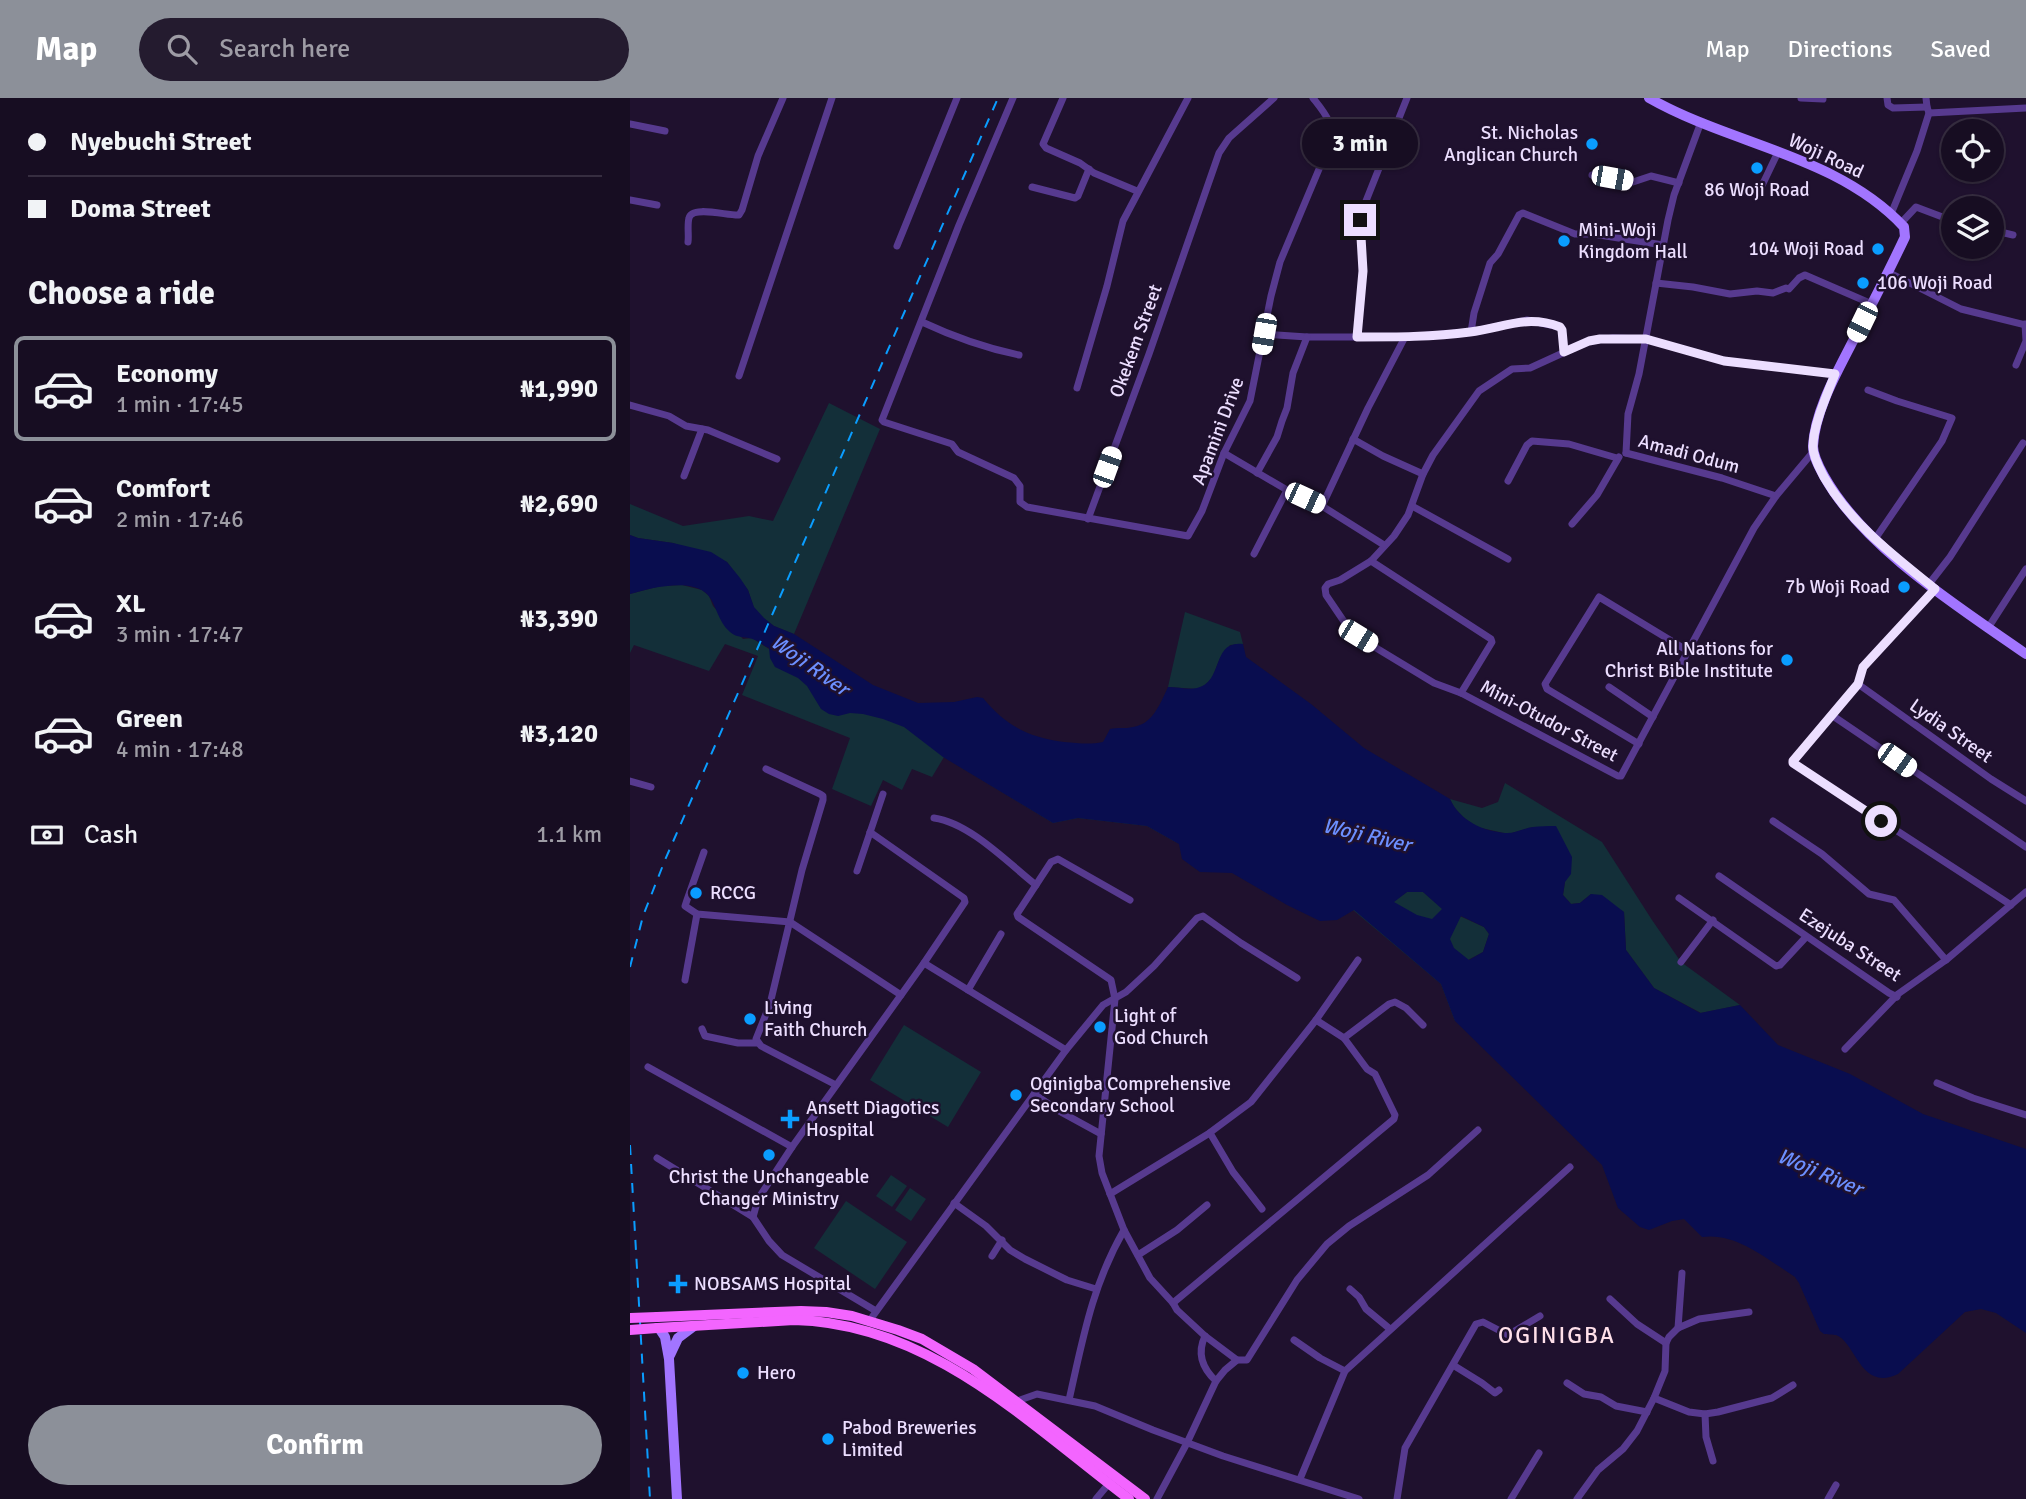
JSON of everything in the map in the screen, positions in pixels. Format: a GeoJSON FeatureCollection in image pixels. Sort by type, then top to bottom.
{"type":"FeatureCollection","features":[{"type":"Feature","properties":{"kind":"main road","name":"Woji Road"},"geometry":{"type":"LineString","coordinates":[[1649,98],[1848,183],[1901,223]]}},
{"type":"Feature","properties":{"kind":"main road"},"geometry":{"type":"LineString","coordinates":[[1901,223],[1906,230],[1905,237],[1835,374],[1820,415],[1813,452],[1835,496],[1875,539],[1932,587],[2026,654]]}},
{"type":"Feature","properties":{"kind":"main road"},"geometry":{"type":"LineString","coordinates":[[630,1330],[658,1324],[801,1311],[873,1316],[951,1355],[1017,1401],[1112,1480],[1129,1499]]}},
{"type":"Feature","properties":{"kind":"main road"},"geometry":{"type":"LineString","coordinates":[[630,1318],[658,1324],[694,1326],[814,1321],[853,1327],[902,1343],[964,1374],[1112,1480],[1145,1499]]}},
{"type":"Feature","properties":{"kind":"main road"},"geometry":{"type":"LineString","coordinates":[[658,1324],[665,1337],[669,1359],[677,1499]]}},
{"type":"Feature","properties":{"kind":"main road"},"geometry":{"type":"LineString","coordinates":[[669,1359],[678,1338],[694,1326]]}},
{"type":"Feature","properties":{"kind":"street"},"geometry":{"type":"LineString","coordinates":[[688,242],[691,214],[699,211],[739,215],[758,156],[783,98]]}},
{"type":"Feature","properties":{"kind":"street"},"geometry":{"type":"LineString","coordinates":[[738,376],[832,98]]}},
{"type":"Feature","properties":{"kind":"street"},"geometry":{"type":"LineString","coordinates":[[897,246],[957,98]]}},
{"type":"Feature","properties":{"kind":"street"},"geometry":{"type":"LineString","coordinates":[[1013,98],[959,225],[883,416],[884,422],[952,444],[958,452],[1014,478],[1020,486],[1020,502],[1027,507],[1088,519]]}},
{"type":"Feature","properties":{"kind":"street"},"geometry":{"type":"LineString","coordinates":[[1063,98],[1043,144],[1046,148],[1137,191]]}},
{"type":"Feature","properties":{"kind":"street"},"geometry":{"type":"LineString","coordinates":[[1077,388],[1121,228],[1137,191],[1188,98]]}},
{"type":"Feature","properties":{"kind":"street","name":"Okekem Street"},"geometry":{"type":"LineString","coordinates":[[1088,519],[1219,152],[1229,138],[1274,98]]}},
{"type":"Feature","properties":{"kind":"street","name":"Apamini Drive"},"geometry":{"type":"LineString","coordinates":[[1088,519],[1188,536],[1208,498],[1224,453],[1253,392],[1271,296],[1284,248],[1332,137],[1327,116],[1312,98]]}},
{"type":"Feature","properties":{"kind":"street"},"geometry":{"type":"LineString","coordinates":[[1357,337],[1363,271],[1360,216],[1406,98]]}},
{"type":"Feature","properties":{"kind":"street"},"geometry":{"type":"LineString","coordinates":[[1801,98],[1822,99]]}},
{"type":"Feature","properties":{"kind":"street"},"geometry":{"type":"LineString","coordinates":[[1887,98],[1888,105],[1893,108],[2026,108]]}},
{"type":"Feature","properties":{"kind":"street"},"geometry":{"type":"LineString","coordinates":[[1891,214],[1917,151],[1928,110],[1926,98]]}},
{"type":"Feature","properties":{"kind":"street","name":"Amadi Odum"},"geometry":{"type":"LineString","coordinates":[[1701,122],[1671,206],[1646,339],[1628,414],[1626,453],[1721,478],[1776,496]]}},
{"type":"Feature","properties":{"kind":"street"},"geometry":{"type":"LineString","coordinates":[[630,124],[665,131]]}},
{"type":"Feature","properties":{"kind":"street"},"geometry":{"type":"LineString","coordinates":[[1757,196],[1778,152]]}},
{"type":"Feature","properties":{"kind":"street"},"geometry":{"type":"LineString","coordinates":[[1032,187],[1075,198],[1078,197],[1089,169]]}},
{"type":"Feature","properties":{"kind":"street"},"geometry":{"type":"LineString","coordinates":[[1592,175],[1633,182],[1651,176],[1679,183]]}},
{"type":"Feature","properties":{"kind":"street"},"geometry":{"type":"LineString","coordinates":[[630,200],[657,205]]}},
{"type":"Feature","properties":{"kind":"street"},"geometry":{"type":"LineString","coordinates":[[1901,223],[1916,207],[1941,216]]}},
{"type":"Feature","properties":{"kind":"street"},"geometry":{"type":"LineString","coordinates":[[1471,332],[1489,263],[1498,254],[1519,215],[1523,213],[1575,234],[1593,234],[1664,245]]}},
{"type":"Feature","properties":{"kind":"street"},"geometry":{"type":"LineString","coordinates":[[2004,233],[2013,235]]}},
{"type":"Feature","properties":{"kind":"street"},"geometry":{"type":"LineString","coordinates":[[1888,272],[1961,309],[2025,325],[2026,341],[2016,365]]}},
{"type":"Feature","properties":{"kind":"street"},"geometry":{"type":"LineString","coordinates":[[1656,283],[1730,294],[1773,293],[1789,289],[1805,275],[1872,304]]}},
{"type":"Feature","properties":{"kind":"street"},"geometry":{"type":"LineString","coordinates":[[1264,334],[1405,337],[1471,332],[1512,323],[1537,321],[1560,327],[1564,352]]}},
{"type":"Feature","properties":{"kind":"street"},"geometry":{"type":"LineString","coordinates":[[922,322],[985,348],[1019,355]]}},
{"type":"Feature","properties":{"kind":"street"},"geometry":{"type":"LineString","coordinates":[[1257,473],[1287,408],[1293,373],[1307,337]]}},
{"type":"Feature","properties":{"kind":"street"},"geometry":{"type":"LineString","coordinates":[[1322,506],[1405,337]]}},
{"type":"Feature","properties":{"kind":"street","name":"Mini-Otudor Street"},"geometry":{"type":"LineString","coordinates":[[1813,452],[1776,496],[1754,528],[1624,773],[1618,776],[1461,692],[1434,683],[1358,636],[1326,595],[1325,588],[1328,584],[1340,580],[1371,561],[1394,536],[1412,506],[1433,454],[1479,391],[1512,369],[1530,368],[1589,341],[1646,339],[1724,361],[1835,374]]}},
{"type":"Feature","properties":{"kind":"street"},"geometry":{"type":"LineString","coordinates":[[1868,390],[1952,418],[1942,442],[1875,539]]}},
{"type":"Feature","properties":{"kind":"street"},"geometry":{"type":"LineString","coordinates":[[630,405],[669,416],[687,426],[702,429],[777,458]]}},
{"type":"Feature","properties":{"kind":"street"},"geometry":{"type":"LineString","coordinates":[[684,475],[702,429]]}},
{"type":"Feature","properties":{"kind":"street"},"geometry":{"type":"LineString","coordinates":[[1353,439],[1392,461],[1423,474]]}},
{"type":"Feature","properties":{"kind":"street"},"geometry":{"type":"LineString","coordinates":[[1508,481],[1527,445],[1532,441],[1569,444],[1618,458]]}},
{"type":"Feature","properties":{"kind":"street"},"geometry":{"type":"LineString","coordinates":[[2011,905],[1795,765],[1793,761],[1858,684],[1863,667],[1932,587],[2023,443]]}},
{"type":"Feature","properties":{"kind":"street"},"geometry":{"type":"LineString","coordinates":[[1224,453],[1287,490],[1322,506],[1384,545]]}},
{"type":"Feature","properties":{"kind":"street"},"geometry":{"type":"LineString","coordinates":[[1573,524],[1597,495],[1618,458],[1626,453]]}},
{"type":"Feature","properties":{"kind":"street"},"geometry":{"type":"LineString","coordinates":[[1254,554],[1287,490]]}},
{"type":"Feature","properties":{"kind":"street"},"geometry":{"type":"LineString","coordinates":[[1412,506],[1508,559]]}},
{"type":"Feature","properties":{"kind":"street"},"geometry":{"type":"LineString","coordinates":[[1371,561],[1491,639],[1492,642],[1461,692]]}},
{"type":"Feature","properties":{"kind":"street"},"geometry":{"type":"LineString","coordinates":[[1988,628],[2026,569]]}},
{"type":"Feature","properties":{"kind":"street"},"geometry":{"type":"LineString","coordinates":[[1639,744],[1545,686],[1597,598],[1602,597],[1688,651]]}},
{"type":"Feature","properties":{"kind":"street","name":"Lydia Street"},"geometry":{"type":"LineString","coordinates":[[1858,684],[2026,801]]}},
{"type":"Feature","properties":{"kind":"street"},"geometry":{"type":"LineString","coordinates":[[1609,687],[1653,717]]}},
{"type":"Feature","properties":{"kind":"street"},"geometry":{"type":"LineString","coordinates":[[1833,716],[2026,847]]}},
{"type":"Feature","properties":{"kind":"street"},"geometry":{"type":"LineString","coordinates":[[758,1043],[756,1040],[770,1004],[823,796],[766,769]]}},
{"type":"Feature","properties":{"kind":"street"},"geometry":{"type":"LineString","coordinates":[[630,781],[651,787]]}},
{"type":"Feature","properties":{"kind":"street"},"geometry":{"type":"LineString","coordinates":[[858,870],[883,794]]}},
{"type":"Feature","properties":{"kind":"street"},"geometry":{"type":"LineString","coordinates":[[934,818],[945,820],[973,834],[1036,885]]}},
{"type":"Feature","properties":{"kind":"street"},"geometry":{"type":"LineString","coordinates":[[1773,821],[1822,854],[1869,894],[1894,900],[1946,960]]}},
{"type":"Feature","properties":{"kind":"street"},"geometry":{"type":"LineString","coordinates":[[753,1217],[758,1199],[792,1147],[964,905],[964,898],[870,832]]}},
{"type":"Feature","properties":{"kind":"street"},"geometry":{"type":"LineString","coordinates":[[704,852],[685,905],[688,910],[697,914],[790,922],[901,995]]}},
{"type":"Feature","properties":{"kind":"street"},"geometry":{"type":"LineString","coordinates":[[1130,900],[1058,859],[1051,862],[1017,914],[1111,980],[1115,999],[1099,1163],[1124,1230],[1150,1278],[1177,1310],[1237,1360],[1244,1361],[1250,1355],[1297,1280],[1333,1238],[1382,1203],[1422,1180],[1478,1130]]}},
{"type":"Feature","properties":{"kind":"street","name":"Ezejuba Street"},"geometry":{"type":"LineString","coordinates":[[1719,876],[1897,996],[1946,960],[2026,892]]}},
{"type":"Feature","properties":{"kind":"street"},"geometry":{"type":"LineString","coordinates":[[1679,898],[1778,966],[1806,937]]}},
{"type":"Feature","properties":{"kind":"street"},"geometry":{"type":"LineString","coordinates":[[685,980],[697,914]]}},
{"type":"Feature","properties":{"kind":"street"},"geometry":{"type":"LineString","coordinates":[[657,1158],[753,1217],[782,1255],[873,1316],[1066,1049],[1103,1006],[1126,992],[1200,916],[1297,978]]}},
{"type":"Feature","properties":{"kind":"street"},"geometry":{"type":"LineString","coordinates":[[1681,962],[1713,920]]}},
{"type":"Feature","properties":{"kind":"street"},"geometry":{"type":"LineString","coordinates":[[968,990],[1001,934]]}},
{"type":"Feature","properties":{"kind":"street"},"geometry":{"type":"LineString","coordinates":[[1110,1194],[1210,1133],[1253,1100],[1316,1020],[1358,960]]}},
{"type":"Feature","properties":{"kind":"street"},"geometry":{"type":"LineString","coordinates":[[925,963],[1066,1049]]}},
{"type":"Feature","properties":{"kind":"street"},"geometry":{"type":"LineString","coordinates":[[1844,1049],[1897,996]]}},
{"type":"Feature","properties":{"kind":"street"},"geometry":{"type":"LineString","coordinates":[[1344,1038],[1387,1005],[1395,1002],[1406,1008],[1423,1025]]}},
{"type":"Feature","properties":{"kind":"street"},"geometry":{"type":"LineString","coordinates":[[1172,1303],[1394,1119],[1395,1115],[1374,1074],[1367,1069],[1344,1038],[1316,1020]]}},
{"type":"Feature","properties":{"kind":"street"},"geometry":{"type":"LineString","coordinates":[[702,1029],[705,1036],[738,1043],[758,1043],[835,1085]]}},
{"type":"Feature","properties":{"kind":"street"},"geometry":{"type":"LineString","coordinates":[[648,1067],[792,1147]]}},
{"type":"Feature","properties":{"kind":"street"},"geometry":{"type":"LineString","coordinates":[[1937,1083],[2026,1115]]}},
{"type":"Feature","properties":{"kind":"street"},"geometry":{"type":"LineString","coordinates":[[1034,1094],[1101,1134]]}},
{"type":"Feature","properties":{"kind":"street"},"geometry":{"type":"LineString","coordinates":[[1210,1133],[1233,1172],[1262,1209]]}},
{"type":"Feature","properties":{"kind":"street"},"geometry":{"type":"LineString","coordinates":[[1300,1479],[1345,1371],[1570,1167]]}},
{"type":"Feature","properties":{"kind":"street"},"geometry":{"type":"LineString","coordinates":[[954,1203],[986,1226],[1010,1250],[1067,1280],[1096,1289]]}},
{"type":"Feature","properties":{"kind":"street"},"geometry":{"type":"LineString","coordinates":[[1138,1255],[1177,1230],[1207,1205]]}},
{"type":"Feature","properties":{"kind":"street"},"geometry":{"type":"LineString","coordinates":[[1069,1399],[1096,1289],[1124,1230]]}},
{"type":"Feature","properties":{"kind":"street"},"geometry":{"type":"LineString","coordinates":[[992,1256],[1002,1240]]}},
{"type":"Feature","properties":{"kind":"street"},"geometry":{"type":"LineString","coordinates":[[1678,1328],[1682,1273]]}},
{"type":"Feature","properties":{"kind":"street"},"geometry":{"type":"LineString","coordinates":[[1350,1289],[1366,1309],[1390,1329]]}},
{"type":"Feature","properties":{"kind":"street"},"geometry":{"type":"LineString","coordinates":[[1610,1299],[1637,1324],[1666,1343]]}},
{"type":"Feature","properties":{"kind":"street"},"geometry":{"type":"LineString","coordinates":[[1577,1499],[1598,1470],[1629,1443],[1654,1398],[1665,1371],[1666,1343],[1678,1328],[1699,1318],[1749,1312]]}},
{"type":"Feature","properties":{"kind":"street"},"geometry":{"type":"LineString","coordinates":[[1397,1499],[1405,1448],[1476,1324],[1483,1322],[1508,1335],[1540,1316]]}},
{"type":"Feature","properties":{"kind":"street"},"geometry":{"type":"LineString","coordinates":[[1205,1336],[1200,1349],[1202,1359],[1216,1381]]}},
{"type":"Feature","properties":{"kind":"street"},"geometry":{"type":"LineString","coordinates":[[1294,1339],[1320,1358],[1345,1371]]}},
{"type":"Feature","properties":{"kind":"street"},"geometry":{"type":"LineString","coordinates":[[1157,1499],[1216,1381],[1237,1360]]}},
{"type":"Feature","properties":{"kind":"street"},"geometry":{"type":"LineString","coordinates":[[1453,1364],[1494,1393],[1499,1390]]}},
{"type":"Feature","properties":{"kind":"street"},"geometry":{"type":"LineString","coordinates":[[1567,1382],[1584,1394],[1601,1397],[1616,1406],[1647,1412]]}},
{"type":"Feature","properties":{"kind":"street"},"geometry":{"type":"LineString","coordinates":[[1654,1398],[1689,1412],[1705,1414],[1772,1398],[1793,1385]]}},
{"type":"Feature","properties":{"kind":"street"},"geometry":{"type":"LineString","coordinates":[[1017,1401],[1037,1394],[1069,1399],[1112,1412],[1187,1443],[1359,1499]]}},
{"type":"Feature","properties":{"kind":"street"},"geometry":{"type":"LineString","coordinates":[[1705,1414],[1706,1437],[1713,1461]]}},
{"type":"Feature","properties":{"kind":"street"},"geometry":{"type":"LineString","coordinates":[[1511,1499],[1539,1453]]}},
{"type":"Feature","properties":{"kind":"street"},"geometry":{"type":"LineString","coordinates":[[1096,1499],[1112,1480]]}},
{"type":"Feature","properties":{"kind":"street"},"geometry":{"type":"LineString","coordinates":[[1828,1499],[1836,1485]]}},
{"type":"Feature","properties":{"kind":"shaded area"},"geometry":{"type":"Polygon","coordinates":[[[829,403],[880,429],[794,634],[763,618],[754,608],[748,590],[727,562],[673,543],[630,535],[630,504],[683,526],[749,516],[773,521],[829,403]]]}},
{"type":"Feature","properties":{"kind":"shaded area"},"geometry":{"type":"Polygon","coordinates":[[[682,585],[702,590],[709,596],[713,606],[743,639],[752,638],[860,707],[1108,797],[1179,844],[1147,826],[1078,818],[1053,823],[944,757],[932,777],[912,769],[902,790],[883,780],[871,806],[832,789],[850,738],[742,695],[758,656],[725,644],[709,671],[634,645],[630,653],[630,594],[660,586],[682,585]]]}},
{"type":"Feature","properties":{"kind":"shaded area"},"geometry":{"type":"Polygon","coordinates":[[[1185,612],[1240,632],[1243,644],[1230,645],[1220,658],[1212,678],[1197,689],[1168,687],[1185,612]]]}},
{"type":"Feature","properties":{"kind":"shaded area"},"geometry":{"type":"Polygon","coordinates":[[[1505,783],[1602,842],[1681,962],[1740,1005],[1701,1013],[1654,988],[1626,950],[1624,912],[1591,894],[1580,903],[1571,904],[1563,895],[1565,882],[1533,827],[1508,834],[1477,827],[1463,817],[1450,799],[1482,808],[1498,802],[1505,783]]]}},
{"type":"Feature","properties":{"kind":"shaded area"},"geometry":{"type":"Polygon","coordinates":[[[1407,892],[1423,892],[1442,908],[1484,927],[1489,934],[1483,952],[1468,960],[1455,1021],[1441,984],[1353,910],[1393,902],[1407,892]]]}},
{"type":"Feature","properties":{"kind":"shaded area"},"geometry":{"type":"Polygon","coordinates":[[[904,1025],[981,1072],[948,1127],[870,1080],[904,1025]]]}},
{"type":"Feature","properties":{"kind":"shaded area"},"geometry":{"type":"Polygon","coordinates":[[[891,1175],[907,1186],[892,1207],[876,1196],[891,1175]]]}},
{"type":"Feature","properties":{"kind":"shaded area"},"geometry":{"type":"Polygon","coordinates":[[[910,1188],[926,1199],[911,1221],[895,1210],[910,1188]]]}},
{"type":"Feature","properties":{"kind":"shaded area"},"geometry":{"type":"Polygon","coordinates":[[[846,1201],[907,1242],[875,1289],[814,1248],[846,1201]]]}},
{"type":"Feature","properties":{"kind":"water","name":"Woji River"},"geometry":{"type":"Polygon","coordinates":[[[630,535],[711,552],[727,562],[740,578],[754,607],[764,618],[873,685],[918,703],[983,698],[1000,716],[1019,729],[1039,737],[1074,743],[1103,742],[1110,729],[1133,727],[1146,722],[1155,712],[1168,687],[1194,689],[1205,684],[1211,678],[1226,648],[1233,644],[1243,644],[1246,657],[1311,704],[1364,748],[1450,799],[1454,807],[1473,824],[1505,833],[1533,827],[1556,826],[1572,857],[1571,874],[1565,882],[1563,895],[1571,904],[1580,903],[1591,894],[1602,895],[1624,912],[1626,950],[1654,988],[1700,1013],[1740,1005],[1778,1045],[1850,1074],[1923,1114],[2026,1149],[2026,1333],[1996,1313],[1981,1309],[1965,1312],[1898,1374],[1885,1378],[1875,1376],[1860,1364],[1843,1339],[1820,1331],[1795,1277],[1773,1262],[1739,1243],[1702,1237],[1684,1219],[1649,1230],[1640,1227],[1618,1208],[1602,1165],[1455,1021],[1441,984],[1354,910],[1337,920],[1320,921],[1232,873],[1200,872],[1182,859],[1179,844],[1147,826],[1078,818],[1053,823],[943,757],[904,727],[863,714],[838,716],[821,709],[807,686],[798,678],[775,667],[769,648],[730,632],[711,599],[701,590],[682,585],[630,594],[630,535]],[[1407,892],[1394,902],[1417,915],[1432,919],[1442,909],[1423,892],[1407,892]],[[1461,916],[1450,939],[1454,948],[1469,960],[1483,952],[1489,934],[1484,927],[1461,916]]]}},
{"type":"Feature","properties":{"kind":"railway"},"geometry":{"type":"LineString","coordinates":[[630,967],[643,916],[665,860],[998,98]]}},
{"type":"Feature","properties":{"kind":"railway"},"geometry":{"type":"LineString","coordinates":[[630,1145],[650,1499]]}},
{"type":"Feature","properties":{"kind":"place","name":"St. Nicholas Anglican Church"},"geometry":{"type":"Point","coordinates":[1592,144]}},
{"type":"Feature","properties":{"kind":"place","name":"86 Woji Road"},"geometry":{"type":"Point","coordinates":[1757,168]}},
{"type":"Feature","properties":{"kind":"place","name":"Mini-Woji Kingdom Hall"},"geometry":{"type":"Point","coordinates":[1564,241]}},
{"type":"Feature","properties":{"kind":"place","name":"104 Woji Road"},"geometry":{"type":"Point","coordinates":[1878,249]}},
{"type":"Feature","properties":{"kind":"place","name":"106 Woji Road"},"geometry":{"type":"Point","coordinates":[1863,283]}},
{"type":"Feature","properties":{"kind":"place","name":"7b Woji Road"},"geometry":{"type":"Point","coordinates":[1904,587]}},
{"type":"Feature","properties":{"kind":"place","name":"All Nations for Christ Bible Institute"},"geometry":{"type":"Point","coordinates":[1787,660]}},
{"type":"Feature","properties":{"kind":"place","name":"RCCG"},"geometry":{"type":"Point","coordinates":[696,893]}},
{"type":"Feature","properties":{"kind":"place","name":"Living Faith Church"},"geometry":{"type":"Point","coordinates":[750,1019]}},
{"type":"Feature","properties":{"kind":"place","name":"Light of God Church"},"geometry":{"type":"Point","coordinates":[1100,1027]}},
{"type":"Feature","properties":{"kind":"place","name":"Oginigba Comprehensive Secondary School"},"geometry":{"type":"Point","coordinates":[1016,1095]}},
{"type":"Feature","properties":{"kind":"place","name":"Ansett Diagotics Hospital"},"geometry":{"type":"Point","coordinates":[790,1119]}},
{"type":"Feature","properties":{"kind":"place","name":"Christ the Unchangeable Changer Ministry"},"geometry":{"type":"Point","coordinates":[769,1155]}},
{"type":"Feature","properties":{"kind":"place","name":"NOBSAMS Hospital"},"geometry":{"type":"Point","coordinates":[678,1284]}},
{"type":"Feature","properties":{"kind":"place","name":"Hero"},"geometry":{"type":"Point","coordinates":[743,1373]}},
{"type":"Feature","properties":{"kind":"place","name":"Pabod Breweries Limited"},"geometry":{"type":"Point","coordinates":[828,1439]}},
{"type":"Feature","properties":{"kind":"district","name":"OGINIGBA"},"geometry":{"type":"Point","coordinates":[1557,1335]}},
{"type":"Feature","properties":{"kind":"route"},"geometry":{"type":"LineString","coordinates":[[1360,220],[1363,271],[1357,337],[1405,337],[1471,332],[1527,320],[1560,327],[1564,352],[1600,339],[1646,339],[1724,361],[1835,374],[1814,439],[1813,452],[1817,462],[1835,496],[1857,521],[1935,589],[1863,667],[1858,684],[1793,763],[1881,821]]}}]}
